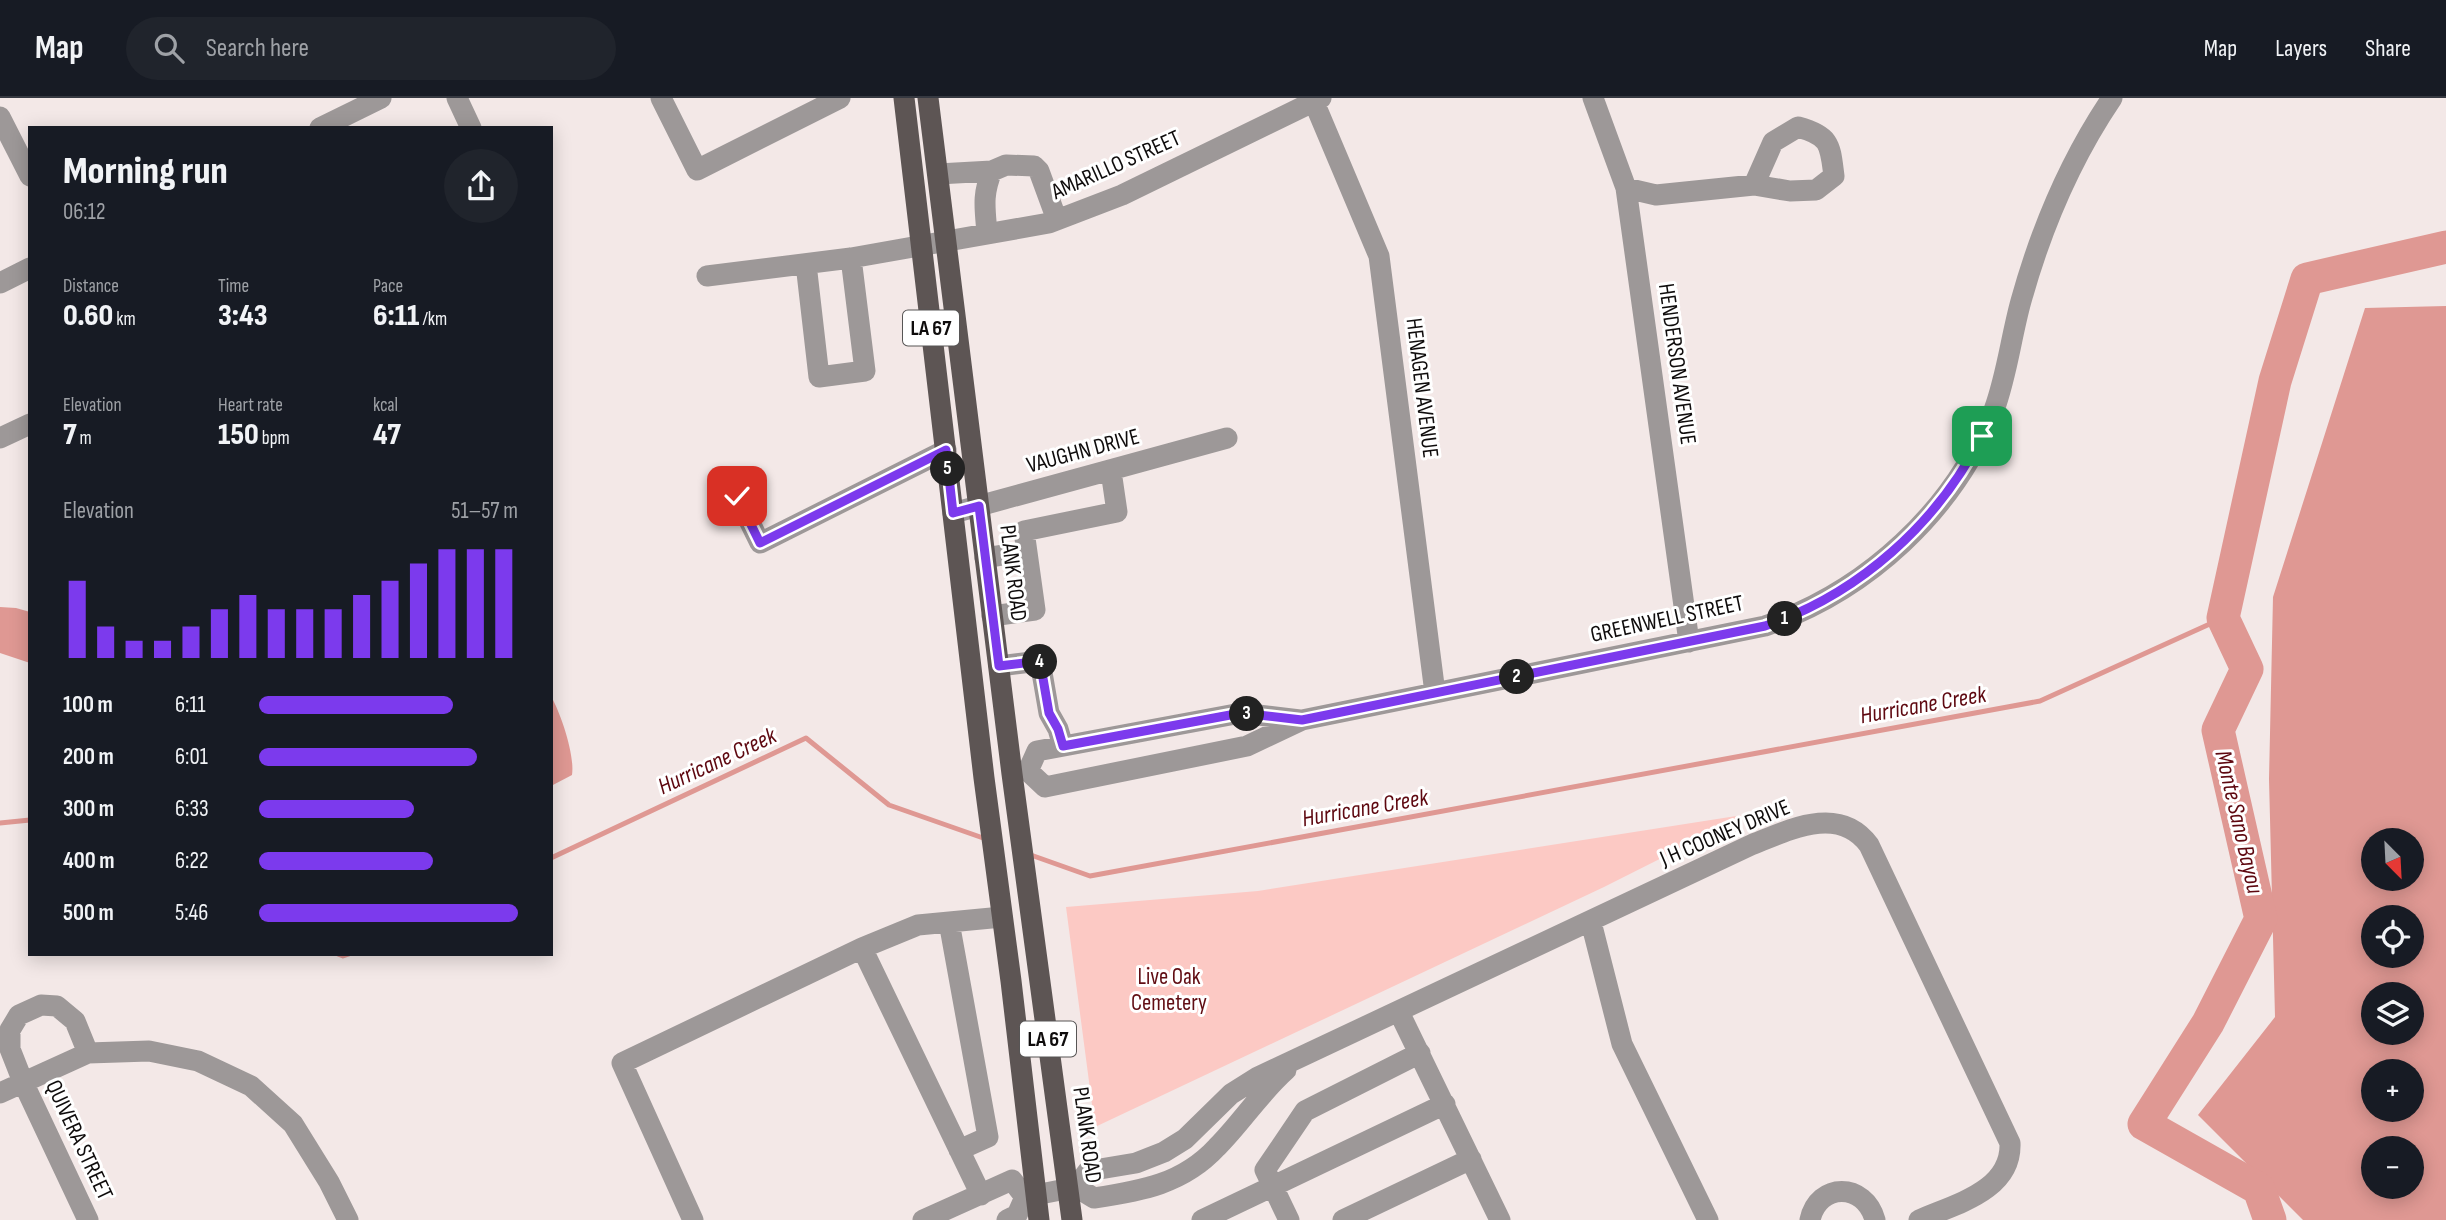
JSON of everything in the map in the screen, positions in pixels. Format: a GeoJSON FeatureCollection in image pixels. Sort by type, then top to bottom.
{"type":"FeatureCollection","features":[{"type":"Feature","properties":{"kind":"main road","name":"LA 67"},"geometry":{"type":"LineString","coordinates":[[904,98],[1000,895],[1030,1195],[1039,1220]]}},
{"type":"Feature","properties":{"kind":"main road","name":"PLANK ROAD"},"geometry":{"type":"LineString","coordinates":[[928,98],[992,617],[1020,773],[1018,821],[1072,1188],[1072,1220]]}},
{"type":"Feature","properties":{"kind":"street"},"geometry":{"type":"LineString","coordinates":[[324,126],[381,98]]}},
{"type":"Feature","properties":{"kind":"street"},"geometry":{"type":"LineString","coordinates":[[457,98],[470,126]]}},
{"type":"Feature","properties":{"kind":"street"},"geometry":{"type":"LineString","coordinates":[[661,98],[697,170],[840,98]]}},
{"type":"Feature","properties":{"kind":"street","name":"HENDERSON AVENUE"},"geometry":{"type":"LineString","coordinates":[[1593,98],[1626,188],[1689,642]]}},
{"type":"Feature","properties":{"kind":"street","name":"AMARILLO STREET"},"geometry":{"type":"LineString","coordinates":[[707,276],[851,258],[1057,220],[1122,195],[1317,100]]}},
{"type":"Feature","properties":{"kind":"street","name":"HENAGEN AVENUE"},"geometry":{"type":"LineString","coordinates":[[1317,100],[1379,256],[1435,693]]}},
{"type":"Feature","properties":{"kind":"street","name":"GREENWELL STREET"},"geometry":{"type":"LineString","coordinates":[[1302,720],[1241,713],[1063,746],[1037,751],[1020,773],[1045,787],[1247,746],[1302,720],[1765,626],[1817,604],[1863,575],[1921,525],[1946,495],[1970,458],[1988,423],[2001,386],[2021,303],[2041,240],[2073,163],[2104,102]]}},
{"type":"Feature","properties":{"kind":"street"},"geometry":{"type":"LineString","coordinates":[[0,117],[28,172]]}},
{"type":"Feature","properties":{"kind":"street"},"geometry":{"type":"LineString","coordinates":[[938,174],[992,171],[1006,165],[1034,166],[1039,171],[1057,220]]}},
{"type":"Feature","properties":{"kind":"street"},"geometry":{"type":"LineString","coordinates":[[987,233],[984,197],[992,171]]}},
{"type":"Feature","properties":{"kind":"street"},"geometry":{"type":"LineString","coordinates":[[1626,188],[1656,195],[1754,184]]}},
{"type":"Feature","properties":{"kind":"street"},"geometry":{"type":"LineString","coordinates":[[806,264],[819,377],[865,371],[851,258]]}},
{"type":"Feature","properties":{"kind":"street"},"geometry":{"type":"LineString","coordinates":[[0,283],[28,269]]}},
{"type":"Feature","properties":{"kind":"street"},"geometry":{"type":"LineString","coordinates":[[0,438],[28,425]]}},
{"type":"Feature","properties":{"kind":"street","name":"VAUGHN DRIVE"},"geometry":{"type":"LineString","coordinates":[[953,513],[1227,438]]}},
{"type":"Feature","properties":{"kind":"street"},"geometry":{"type":"LineString","coordinates":[[737,496],[760,543],[946,450]]}},
{"type":"Feature","properties":{"kind":"street"},"geometry":{"type":"LineString","coordinates":[[992,617],[1035,610],[1024,531],[1117,512],[1111,471]]}},
{"type":"Feature","properties":{"kind":"street"},"geometry":{"type":"LineString","coordinates":[[985,558],[1026,551]]}},
{"type":"Feature","properties":{"kind":"street"},"geometry":{"type":"LineString","coordinates":[[999,666],[1038,651],[1049,713],[1063,746]]}},
{"type":"Feature","properties":{"kind":"street"},"geometry":{"type":"LineString","coordinates":[[984,778],[1020,773]]}},
{"type":"Feature","properties":{"kind":"street","name":"J H COONEY DRIVE"},"geometry":{"type":"LineString","coordinates":[[1072,1188],[1088,1171],[1136,1163],[1177,1144],[1239,1088],[1258,1077],[1777,834],[1832,821],[1848,826],[1864,837],[2010,1143],[2011,1155],[2007,1166],[1992,1185],[1919,1220]]}},
{"type":"Feature","properties":{"kind":"street"},"geometry":{"type":"LineString","coordinates":[[693,1220],[622,1063],[862,948],[918,925],[1002,916]]}},
{"type":"Feature","properties":{"kind":"street"},"geometry":{"type":"LineString","coordinates":[[949,922],[988,1137],[959,1150]]}},
{"type":"Feature","properties":{"kind":"street"},"geometry":{"type":"LineString","coordinates":[[1591,922],[1622,1044],[1708,1220]]}},
{"type":"Feature","properties":{"kind":"street"},"geometry":{"type":"LineString","coordinates":[[862,948],[981,1195]]}},
{"type":"Feature","properties":{"kind":"street"},"geometry":{"type":"LineString","coordinates":[[23,1082],[10,1049],[10,1030],[19,1015],[41,1004],[57,1006],[75,1021],[88,1053]]}},
{"type":"Feature","properties":{"kind":"street"},"geometry":{"type":"LineString","coordinates":[[1399,1012],[1471,1160],[1492,1217]]}},
{"type":"Feature","properties":{"kind":"street"},"geometry":{"type":"LineString","coordinates":[[0,1093],[88,1053],[149,1051],[198,1061],[251,1086],[293,1124],[329,1181],[348,1220]]}},
{"type":"Feature","properties":{"kind":"street"},"geometry":{"type":"LineString","coordinates":[[1289,1220],[1265,1170],[1305,1111],[1420,1053]]}},
{"type":"Feature","properties":{"kind":"street","name":"J H COONEY DRIVE"},"geometry":{"type":"LineString","coordinates":[[1030,1195],[1072,1188],[1094,1198],[1141,1192],[1182,1175],[1216,1149],[1270,1085],[1298,1060]]}},
{"type":"Feature","properties":{"kind":"street","name":"QUIVERA STREET"},"geometry":{"type":"LineString","coordinates":[[23,1082],[88,1220]]}},
{"type":"Feature","properties":{"kind":"street"},"geometry":{"type":"LineString","coordinates":[[1202,1220],[1445,1104]]}},
{"type":"Feature","properties":{"kind":"street"},"geometry":{"type":"LineString","coordinates":[[1343,1220],[1471,1160]]}},
{"type":"Feature","properties":{"kind":"street"},"geometry":{"type":"LineString","coordinates":[[923,1220],[1012,1180],[1030,1195],[1017,1215],[1007,1220]]}},
{"type":"Feature","properties":{"kind":"street"},"geometry":{"type":"LineString","coordinates":[[1810,1220],[1812,1211],[1826,1195],[1847,1192],[1866,1201],[1875,1220]]}},
{"type":"Feature","properties":{"kind":"green space","name":"Live Oak Cemetery"},"geometry":{"type":"Polygon","coordinates":[[[1749,814],[1604,887],[1095,1127],[1066,907],[1258,891],[1749,814]]]}},
{"type":"Feature","properties":{"kind":"shaded area"},"geometry":{"type":"Polygon","coordinates":[[[2446,306],[2446,1220],[2303,1220],[2198,1115],[2275,1017],[2269,779],[2273,597],[2365,308],[2446,306]]]}},
{"type":"Feature","properties":{"kind":"shaded area"},"geometry":{"type":"Polygon","coordinates":[[[0,607],[28,611],[28,662],[0,653],[0,607]]]}},
{"type":"Feature","properties":{"kind":"shaded area"},"geometry":{"type":"Polygon","coordinates":[[[553,700],[566,735],[572,775],[553,785],[553,700]]]}},
{"type":"Feature","properties":{"kind":"waterway","name":"Monte Sano Bayou"},"geometry":{"type":"LineString","coordinates":[[2270,1220],[2259,1189],[2144,1124],[2208,1023],[2261,919],[2218,730],[2247,669],[2223,618],[2275,381],[2307,279],[2446,247]]}},
{"type":"Feature","properties":{"kind":"waterway","name":"Hurricane Creek"},"geometry":{"type":"LineString","coordinates":[[1028,854],[1090,876],[2040,701],[2223,618]]}},
{"type":"Feature","properties":{"kind":"waterway","name":"Hurricane Creek"},"geometry":{"type":"LineString","coordinates":[[553,857],[806,738],[889,805],[986,839]]}},
{"type":"Feature","properties":{"kind":"waterway","name":"Hurricane Creek"},"geometry":{"type":"LineString","coordinates":[[0,823],[28,820]]}},
{"type":"Feature","properties":{"kind":"route"},"geometry":{"type":"LineString","coordinates":[[737,496],[760,543],[946,450],[953,513],[979,506],[999,666],[1040,661],[1049,713],[1063,746],[1241,713],[1302,720],[1765,626],[1804,611],[1831,596],[1863,575],[1908,538],[1946,495],[1982,436]]}}]}
